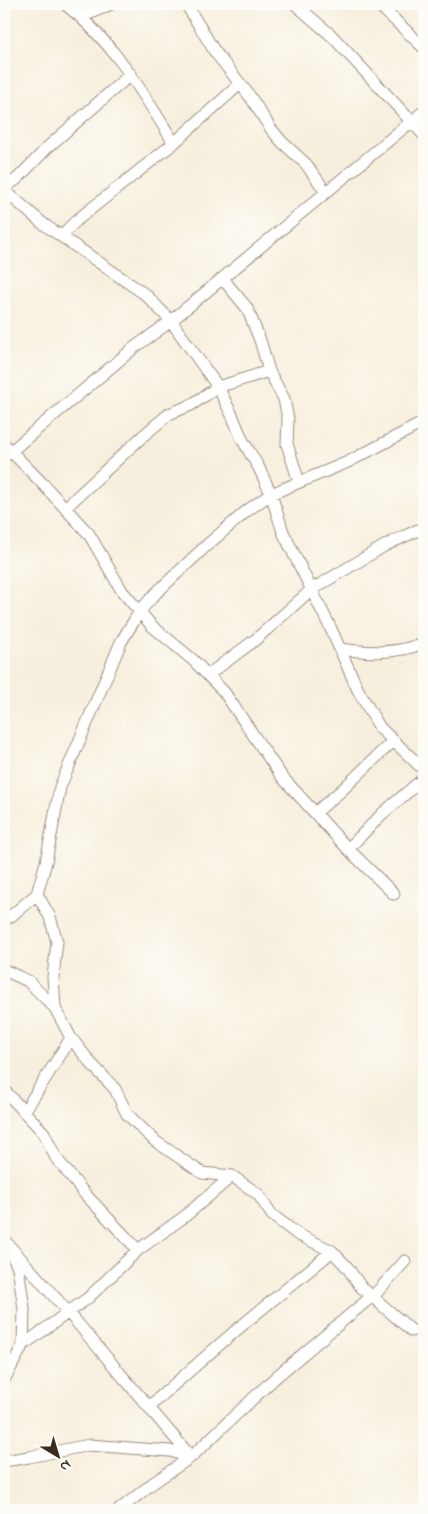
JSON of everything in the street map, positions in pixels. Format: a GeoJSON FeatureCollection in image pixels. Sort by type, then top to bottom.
{"type":"FeatureCollection","features":[{"type":"Feature","properties":{"kind":"street"},"geometry":{"type":"LineString","coordinates":[[66,4],[80,15],[109,45],[174,142]]}},
{"type":"Feature","properties":{"kind":"street"},"geometry":{"type":"LineString","coordinates":[[80,15],[91,14],[111,4]]}},
{"type":"Feature","properties":{"kind":"street"},"geometry":{"type":"LineString","coordinates":[[186,4],[215,52],[240,84],[270,129],[306,164],[326,192]]}},
{"type":"Feature","properties":{"kind":"street"},"geometry":{"type":"LineString","coordinates":[[295,4],[332,36],[424,135]]}},
{"type":"Feature","properties":{"kind":"street"},"geometry":{"type":"LineString","coordinates":[[378,4],[424,48]]}},
{"type":"Feature","properties":{"kind":"street"},"geometry":{"type":"LineString","coordinates":[[130,74],[4,189],[42,223],[146,295],[172,321],[218,387],[242,439],[259,468],[271,494],[283,532],[358,690],[380,728],[424,770]]}},
{"type":"Feature","properties":{"kind":"street"},"geometry":{"type":"LineString","coordinates":[[61,236],[84,214],[174,142],[240,84]]}},
{"type":"Feature","properties":{"kind":"street"},"geometry":{"type":"LineString","coordinates":[[394,894],[348,849],[282,777],[224,692],[193,660],[152,626],[122,591],[88,534],[65,508],[6,451],[135,347],[172,321],[424,111]]}},
{"type":"Feature","properties":{"kind":"street"},"geometry":{"type":"LineString","coordinates":[[222,279],[246,308],[260,340],[269,371],[284,399],[288,419],[287,444],[300,482]]}},
{"type":"Feature","properties":{"kind":"street"},"geometry":{"type":"LineString","coordinates":[[65,508],[144,434],[169,414],[191,405],[218,387],[269,371]]}},
{"type":"Feature","properties":{"kind":"street"},"geometry":{"type":"LineString","coordinates":[[4,920],[37,894],[46,862],[60,787],[120,642],[140,611],[155,594],[207,545],[248,510],[271,494],[348,462],[424,422]]}},
{"type":"Feature","properties":{"kind":"street"},"geometry":{"type":"LineString","coordinates":[[208,675],[255,640],[311,590],[386,545],[418,530]]}},
{"type":"Feature","properties":{"kind":"street"},"geometry":{"type":"LineString","coordinates":[[340,649],[366,653],[398,651],[407,650],[424,643]]}},
{"type":"Feature","properties":{"kind":"street"},"geometry":{"type":"LineString","coordinates":[[314,813],[342,790],[393,741]]}},
{"type":"Feature","properties":{"kind":"street"},"geometry":{"type":"LineString","coordinates":[[348,849],[382,814],[424,778]]}},
{"type":"Feature","properties":{"kind":"street"},"geometry":{"type":"LineString","coordinates":[[37,894],[50,917],[57,942],[53,978],[55,1008]]}},
{"type":"Feature","properties":{"kind":"street"},"geometry":{"type":"LineString","coordinates":[[4,970],[28,981],[55,1008],[72,1038],[89,1061],[115,1089],[128,1114],[155,1141],[202,1173],[232,1176],[258,1194],[272,1215],[297,1234],[332,1251],[347,1267],[361,1288],[412,1331]]}},
{"type":"Feature","properties":{"kind":"street"},"geometry":{"type":"LineString","coordinates":[[24,1112],[72,1038]]}},
{"type":"Feature","properties":{"kind":"street"},"geometry":{"type":"LineString","coordinates":[[4,1090],[44,1133],[56,1158],[85,1194],[138,1250]]}},
{"type":"Feature","properties":{"kind":"street"},"geometry":{"type":"LineString","coordinates":[[23,1345],[88,1298],[138,1250],[184,1217],[232,1176]]}},
{"type":"Feature","properties":{"kind":"street"},"geometry":{"type":"LineString","coordinates":[[5,1240],[191,1456]]}},
{"type":"Feature","properties":{"kind":"street"},"geometry":{"type":"LineString","coordinates":[[4,1380],[23,1345],[24,1309],[18,1267],[5,1240]]}},
{"type":"Feature","properties":{"kind":"street"},"geometry":{"type":"LineString","coordinates":[[149,1407],[256,1313],[291,1287],[332,1251]]}},
{"type":"Feature","properties":{"kind":"street"},"geometry":{"type":"LineString","coordinates":[[119,1510],[191,1456],[277,1376],[372,1297],[405,1261]]}},
{"type":"Feature","properties":{"kind":"street"},"geometry":{"type":"LineString","coordinates":[[4,1461],[89,1445],[170,1451],[191,1456]]}}]}
